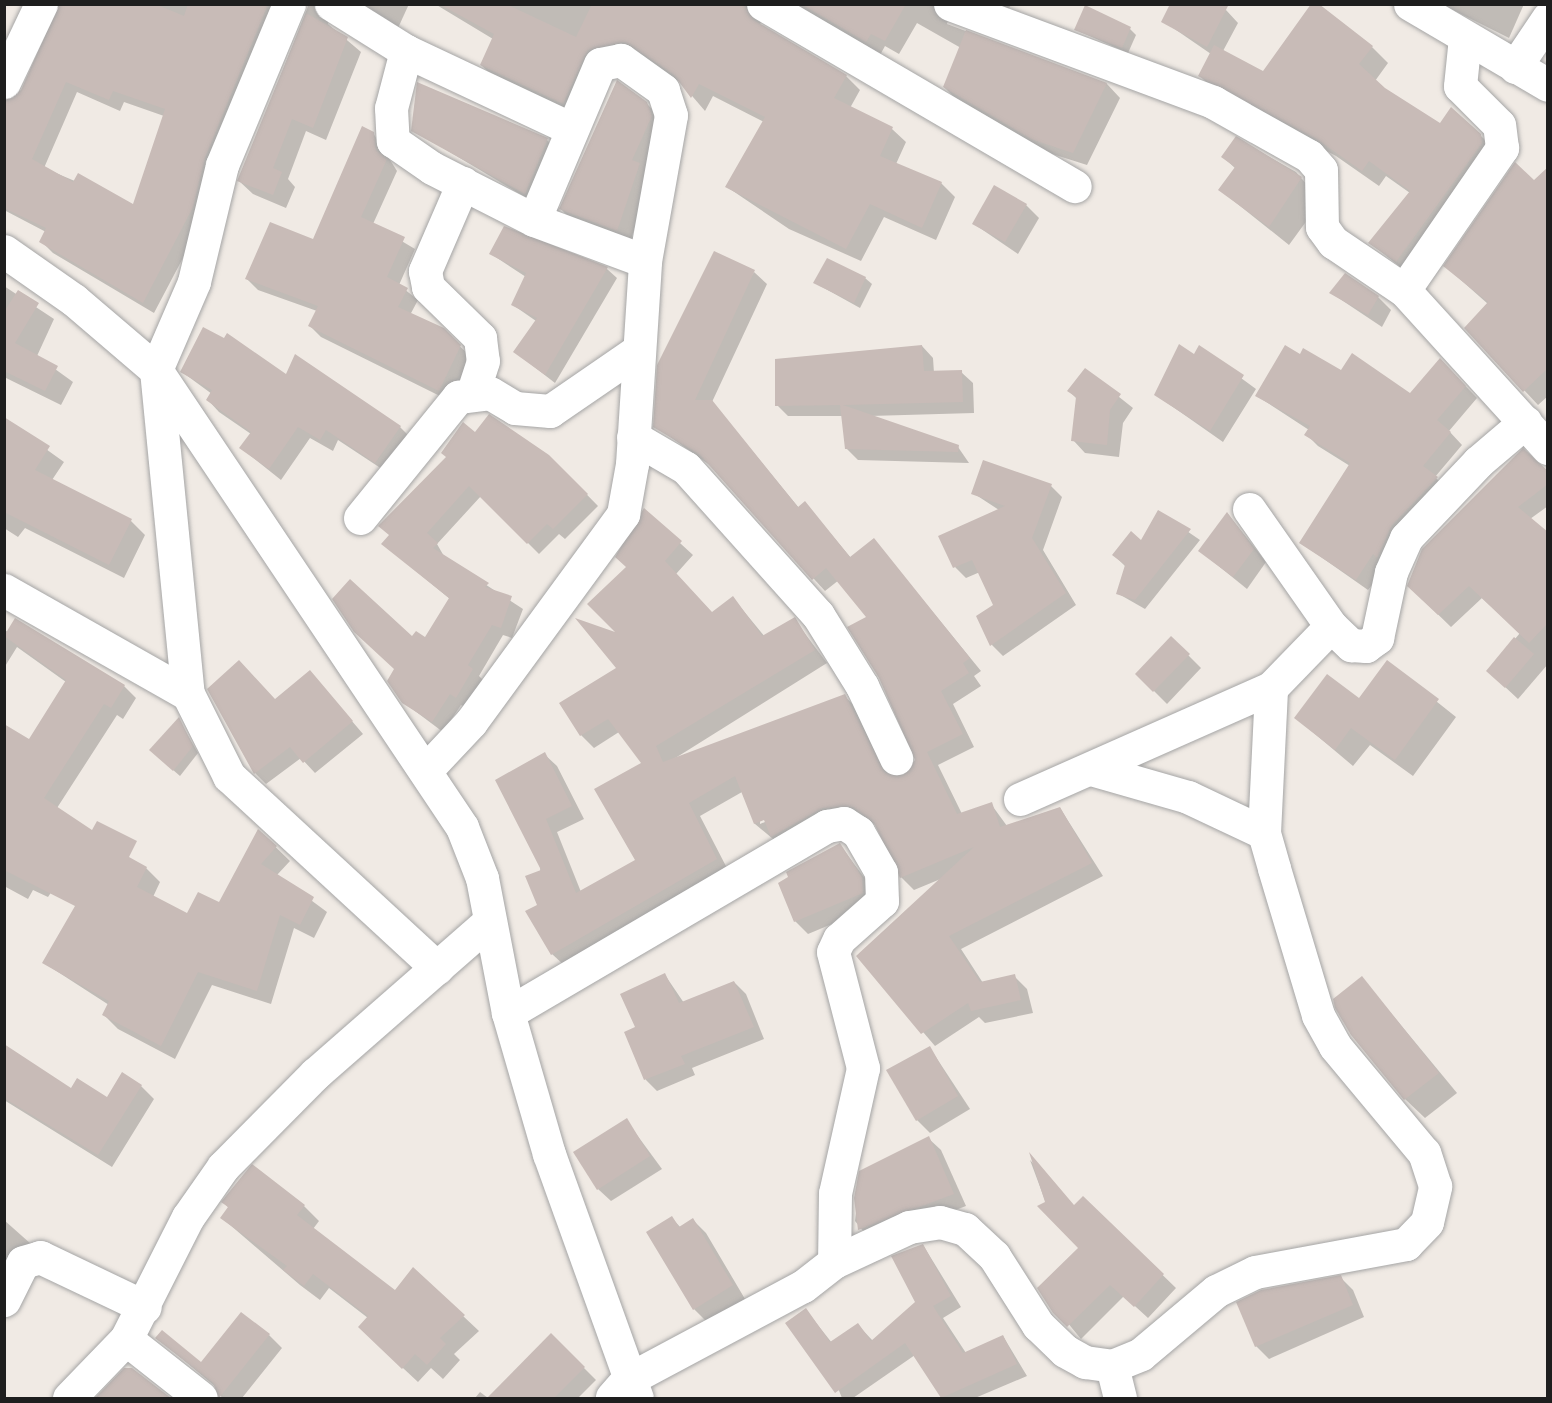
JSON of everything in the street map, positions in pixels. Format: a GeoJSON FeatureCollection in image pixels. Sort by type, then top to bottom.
{"type":"FeatureCollection","features":[{"type":"Feature","properties":{"kind":"street"},"geometry":{"type":"LineString","coordinates":[[4,82],[41,4]]}},
{"type":"Feature","properties":{"kind":"street"},"geometry":{"type":"LineString","coordinates":[[289,4],[222,165],[194,282],[156,370],[188,694],[229,776],[436,968]]}},
{"type":"Feature","properties":{"kind":"street"},"geometry":{"type":"LineString","coordinates":[[763,4],[1075,186]]}},
{"type":"Feature","properties":{"kind":"street"},"geometry":{"type":"LineString","coordinates":[[950,4],[1156,79],[1254,121],[1316,162],[1322,227],[1333,242],[1404,290],[1548,448]]}},
{"type":"Feature","properties":{"kind":"street"},"geometry":{"type":"LineString","coordinates":[[1410,4],[1548,85]]}},
{"type":"Feature","properties":{"kind":"street"},"geometry":{"type":"LineString","coordinates":[[340,7],[406,51],[572,129]]}},
{"type":"Feature","properties":{"kind":"street"},"geometry":{"type":"LineString","coordinates":[[1515,67],[1548,18]]}},
{"type":"Feature","properties":{"kind":"street"},"geometry":{"type":"LineString","coordinates":[[1404,290],[1502,148],[1499,125],[1460,86],[1465,38]]}},
{"type":"Feature","properties":{"kind":"street"},"geometry":{"type":"LineString","coordinates":[[406,51],[391,108],[393,141],[462,183],[534,220],[645,261]]}},
{"type":"Feature","properties":{"kind":"street"},"geometry":{"type":"LineString","coordinates":[[426,770],[471,722],[623,514],[633,437],[636,352],[645,261],[665,159],[670,100],[650,78],[609,58],[600,64],[534,220]]}},
{"type":"Feature","properties":{"kind":"street"},"geometry":{"type":"LineString","coordinates":[[462,183],[425,271],[428,287],[480,338],[483,360],[473,391]]}},
{"type":"Feature","properties":{"kind":"street"},"geometry":{"type":"LineString","coordinates":[[4,251],[74,300],[156,370],[344,657],[426,770],[476,856],[508,1013],[549,1154],[625,1392],[803,1286],[834,1262],[909,1227],[940,1222],[965,1229],[994,1256],[1038,1325],[1065,1351],[1085,1362],[1112,1366],[1140,1354],[1216,1291],[1255,1272],[1406,1244],[1427,1222],[1435,1186],[1424,1153],[1335,1046],[1318,1015],[1264,833],[1271,688]]}},
{"type":"Feature","properties":{"kind":"street"},"geometry":{"type":"LineString","coordinates":[[360,518],[424,434],[458,397],[473,391],[536,414],[550,411],[636,352]]}},
{"type":"Feature","properties":{"kind":"street"},"geometry":{"type":"LineString","coordinates":[[1249,509],[1331,626],[1351,645],[1366,646],[1377,638],[1391,572],[1406,538],[1445,494],[1525,422]]}},
{"type":"Feature","properties":{"kind":"street"},"geometry":{"type":"LineString","coordinates":[[633,437],[686,468],[818,615],[862,686],[896,758]]}},
{"type":"Feature","properties":{"kind":"street"},"geometry":{"type":"LineString","coordinates":[[4,590],[188,694]]}},
{"type":"Feature","properties":{"kind":"street"},"geometry":{"type":"LineString","coordinates":[[1020,799],[1094,770],[1271,688],[1331,626]]}},
{"type":"Feature","properties":{"kind":"street"},"geometry":{"type":"LineString","coordinates":[[1094,770],[1179,794],[1264,833]]}},
{"type":"Feature","properties":{"kind":"street"},"geometry":{"type":"LineString","coordinates":[[508,1013],[800,840],[844,823],[858,832],[884,887],[882,901],[838,939],[833,952],[863,1068],[835,1193],[834,1262]]}},
{"type":"Feature","properties":{"kind":"street"},"geometry":{"type":"LineString","coordinates":[[69,1398],[126,1339],[145,1307],[188,1217],[223,1167],[263,1122],[490,921]]}},
{"type":"Feature","properties":{"kind":"street"},"geometry":{"type":"LineString","coordinates":[[4,1300],[23,1262],[40,1257],[145,1307]]}},
{"type":"Feature","properties":{"kind":"street"},"geometry":{"type":"LineString","coordinates":[[126,1339],[201,1398]]}},
{"type":"Feature","properties":{"kind":"street"},"geometry":{"type":"LineString","coordinates":[[1112,1366],[1120,1398]]}},
{"type":"Feature","properties":{"kind":"building"},"geometry":{"type":"Polygon","coordinates":[[[59,4],[155,4],[184,16],[188,4],[268,4],[205,158],[193,207],[143,303],[39,242],[46,228],[4,208],[4,101],[21,90],[59,4]],[[66,82],[32,159],[73,182],[78,173],[133,204],[165,109],[113,91],[109,100],[66,82]]]}},
{"type":"Feature","properties":{"kind":"building"},"geometry":{"type":"Polygon","coordinates":[[[439,4],[506,4],[576,37],[592,4],[744,4],[754,20],[847,75],[834,98],[893,127],[880,156],[942,182],[922,228],[870,204],[846,249],[725,187],[765,117],[699,84],[691,98],[674,75],[625,42],[588,50],[563,104],[480,65],[494,34],[439,4]]]}},
{"type":"Feature","properties":{"kind":"building"},"geometry":{"type":"Polygon","coordinates":[[[801,4],[906,4],[885,41],[871,34],[866,42],[801,4]]]}},
{"type":"Feature","properties":{"kind":"building"},"geometry":{"type":"Polygon","coordinates":[[[1170,4],[1229,4],[1207,47],[1161,22],[1170,4]]]}},
{"type":"Feature","properties":{"kind":"building"},"geometry":{"type":"Polygon","coordinates":[[[1311,4],[1319,4],[1373,46],[1359,64],[1385,88],[1440,123],[1451,107],[1481,134],[1482,143],[1396,262],[1368,243],[1410,191],[1369,161],[1362,171],[1318,140],[1198,76],[1214,45],[1263,71],[1311,4]]]}},
{"type":"Feature","properties":{"kind":"building"},"geometry":{"type":"Polygon","coordinates":[[[1085,5],[1131,27],[1122,48],[1074,30],[1085,5]]]}},
{"type":"Feature","properties":{"kind":"building"},"geometry":{"type":"Polygon","coordinates":[[[306,13],[348,37],[313,128],[292,119],[273,168],[282,172],[273,195],[237,181],[306,13]]]}},
{"type":"Feature","properties":{"kind":"building"},"geometry":{"type":"Polygon","coordinates":[[[966,30],[1107,83],[1073,153],[1031,139],[943,87],[966,30]]]}},
{"type":"Feature","properties":{"kind":"building"},"geometry":{"type":"Polygon","coordinates":[[[617,80],[647,102],[652,116],[632,160],[640,163],[617,231],[559,209],[617,80]]]}},
{"type":"Feature","properties":{"kind":"building"},"geometry":{"type":"Polygon","coordinates":[[[417,82],[548,138],[525,194],[411,131],[417,82]]]}},
{"type":"Feature","properties":{"kind":"building"},"geometry":{"type":"Polygon","coordinates":[[[362,126],[374,132],[376,150],[387,159],[361,217],[405,237],[387,277],[408,288],[398,307],[444,328],[461,345],[439,391],[308,326],[318,306],[245,279],[270,222],[313,239],[362,126]]]}},
{"type":"Feature","properties":{"kind":"building"},"geometry":{"type":"Polygon","coordinates":[[[1236,136],[1302,177],[1269,227],[1218,190],[1235,167],[1221,157],[1236,136]]]}},
{"type":"Feature","properties":{"kind":"building"},"geometry":{"type":"Polygon","coordinates":[[[1515,162],[1534,180],[1548,167],[1548,368],[1523,392],[1464,328],[1488,302],[1443,266],[1515,162]]]}},
{"type":"Feature","properties":{"kind":"building"},"geometry":{"type":"Polygon","coordinates":[[[994,185],[1027,204],[1005,242],[972,224],[994,185]]]}},
{"type":"Feature","properties":{"kind":"building"},"geometry":{"type":"Polygon","coordinates":[[[504,226],[608,267],[545,375],[513,352],[537,318],[511,305],[526,273],[489,254],[504,226]]]}},
{"type":"Feature","properties":{"kind":"building"},"geometry":{"type":"Polygon","coordinates":[[[714,251],[755,270],[695,400],[712,400],[798,507],[805,501],[850,557],[874,538],[970,658],[963,663],[969,673],[941,691],[963,734],[927,752],[957,814],[992,802],[1000,827],[1060,807],[1092,863],[949,936],[980,982],[1015,974],[1021,1000],[971,1011],[968,1003],[921,1034],[856,956],[974,847],[900,878],[874,823],[853,807],[823,808],[771,837],[764,820],[754,824],[735,776],[689,803],[717,859],[551,955],[525,911],[537,905],[525,876],[541,870],[495,780],[545,752],[572,806],[546,819],[576,893],[635,860],[594,789],[641,763],[608,719],[580,736],[559,703],[616,668],[575,618],[615,632],[587,604],[626,567],[615,557],[644,508],[682,541],[665,561],[712,612],[733,596],[762,636],[795,617],[815,650],[656,746],[663,762],[845,694],[885,773],[903,775],[915,760],[879,678],[847,627],[866,617],[826,568],[812,580],[700,455],[653,427],[657,365],[714,251]]]}},
{"type":"Feature","properties":{"kind":"building"},"geometry":{"type":"Polygon","coordinates":[[[827,258],[866,277],[854,303],[813,283],[827,258]]]}},
{"type":"Feature","properties":{"kind":"building"},"geometry":{"type":"Polygon","coordinates":[[[1345,273],[1379,296],[1368,315],[1329,293],[1345,273]]]}},
{"type":"Feature","properties":{"kind":"building"},"geometry":{"type":"Polygon","coordinates":[[[18,290],[39,303],[15,343],[58,366],[45,391],[4,371],[4,312],[18,290]]]}},
{"type":"Feature","properties":{"kind":"building"},"geometry":{"type":"Polygon","coordinates":[[[203,327],[224,338],[227,333],[286,374],[295,354],[401,426],[375,463],[326,430],[320,440],[298,427],[269,469],[239,448],[251,432],[206,400],[212,390],[180,372],[203,327]]]}},
{"type":"Feature","properties":{"kind":"building"},"geometry":{"type":"Polygon","coordinates":[[[1179,344],[1194,354],[1199,345],[1244,375],[1210,431],[1154,395],[1179,344]]]}},
{"type":"Feature","properties":{"kind":"building"},"geometry":{"type":"Polygon","coordinates":[[[922,345],[924,371],[962,370],[963,402],[843,405],[959,445],[958,452],[845,449],[840,405],[775,406],[775,359],[922,345]]]}},
{"type":"Feature","properties":{"kind":"building"},"geometry":{"type":"Polygon","coordinates":[[[1285,345],[1300,354],[1303,348],[1341,370],[1352,353],[1410,393],[1440,358],[1466,386],[1437,420],[1451,432],[1423,466],[1438,477],[1392,525],[1377,558],[1373,554],[1356,580],[1299,543],[1350,463],[1304,435],[1310,426],[1255,396],[1285,345]]]}},
{"type":"Feature","properties":{"kind":"building"},"geometry":{"type":"Polygon","coordinates":[[[1085,368],[1121,394],[1110,410],[1107,445],[1071,441],[1076,397],[1067,391],[1085,368]]]}},
{"type":"Feature","properties":{"kind":"building"},"geometry":{"type":"Polygon","coordinates":[[[489,414],[549,455],[588,494],[553,529],[547,524],[527,544],[469,486],[427,533],[438,543],[433,548],[489,583],[485,587],[512,596],[501,628],[492,625],[468,665],[473,669],[456,698],[450,694],[432,722],[402,703],[387,681],[394,669],[354,632],[332,599],[350,579],[412,636],[416,631],[425,637],[449,598],[381,544],[389,535],[378,526],[446,457],[441,453],[463,422],[475,432],[489,414]]]}},
{"type":"Feature","properties":{"kind":"building"},"geometry":{"type":"Polygon","coordinates":[[[4,417],[50,446],[35,470],[132,519],[109,565],[4,512],[4,417]]]}},
{"type":"Feature","properties":{"kind":"building"},"geometry":{"type":"Polygon","coordinates":[[[1523,448],[1548,471],[1548,484],[1518,507],[1548,532],[1548,623],[1529,643],[1469,586],[1438,615],[1407,586],[1422,549],[1523,448]]]}},
{"type":"Feature","properties":{"kind":"building"},"geometry":{"type":"Polygon","coordinates":[[[983,460],[1052,484],[1032,538],[1066,593],[990,646],[976,616],[993,605],[972,560],[953,568],[938,536],[1005,506],[971,494],[983,460]]]}},
{"type":"Feature","properties":{"kind":"building"},"geometry":{"type":"Polygon","coordinates":[[[1158,510],[1191,529],[1135,600],[1116,594],[1125,565],[1112,555],[1131,531],[1141,540],[1158,510]]]}},
{"type":"Feature","properties":{"kind":"building"},"geometry":{"type":"Polygon","coordinates":[[[1227,512],[1254,549],[1233,577],[1198,551],[1227,512]]]}},
{"type":"Feature","properties":{"kind":"building"},"geometry":{"type":"Polygon","coordinates":[[[15,618],[125,685],[111,708],[104,704],[44,798],[92,830],[97,821],[137,841],[129,857],[147,867],[137,887],[187,913],[198,892],[219,902],[258,829],[277,846],[261,864],[314,897],[300,925],[280,915],[257,991],[198,972],[161,1046],[102,1015],[109,1001],[42,963],[75,906],[4,870],[4,724],[29,739],[66,680],[4,636],[15,618]]]}},
{"type":"Feature","properties":{"kind":"building"},"geometry":{"type":"Polygon","coordinates":[[[1171,636],[1190,654],[1153,692],[1135,674],[1171,636]]]}},
{"type":"Feature","properties":{"kind":"building"},"geometry":{"type":"Polygon","coordinates":[[[1514,637],[1534,654],[1505,688],[1486,671],[1514,637]]]}},
{"type":"Feature","properties":{"kind":"building"},"geometry":{"type":"Polygon","coordinates":[[[239,660],[275,699],[310,670],[353,721],[303,763],[290,747],[254,774],[207,689],[239,660]]]}},
{"type":"Feature","properties":{"kind":"building"},"geometry":{"type":"Polygon","coordinates":[[[1387,660],[1439,699],[1395,760],[1351,728],[1335,750],[1294,718],[1327,674],[1359,698],[1387,660]]]}},
{"type":"Feature","properties":{"kind":"building"},"geometry":{"type":"Polygon","coordinates":[[[179,717],[193,746],[173,771],[149,750],[179,717]]]}},
{"type":"Feature","properties":{"kind":"building"},"geometry":{"type":"Polygon","coordinates":[[[840,843],[862,877],[863,893],[794,922],[778,883],[788,877],[786,872],[840,843]]]}},
{"type":"Feature","properties":{"kind":"building"},"geometry":{"type":"Polygon","coordinates":[[[665,973],[679,1003],[734,981],[754,1027],[681,1056],[685,1064],[644,1080],[624,1032],[635,1027],[620,994],[665,973]]]}},
{"type":"Feature","properties":{"kind":"building"},"geometry":{"type":"Polygon","coordinates":[[[1362,976],[1439,1073],[1404,1100],[1351,1035],[1335,1008],[1333,999],[1362,976]]]}},
{"type":"Feature","properties":{"kind":"building"},"geometry":{"type":"Polygon","coordinates":[[[4,1044],[71,1088],[77,1078],[107,1097],[122,1072],[142,1085],[98,1155],[4,1098],[4,1044]]]}},
{"type":"Feature","properties":{"kind":"building"},"geometry":{"type":"Polygon","coordinates":[[[930,1046],[958,1096],[916,1121],[886,1070],[930,1046]]]}},
{"type":"Feature","properties":{"kind":"building"},"geometry":{"type":"Polygon","coordinates":[[[627,1118],[650,1156],[597,1190],[573,1152],[627,1118]]]}},
{"type":"Feature","properties":{"kind":"building"},"geometry":{"type":"Polygon","coordinates":[[[929,1136],[954,1194],[858,1230],[854,1198],[859,1171],[929,1136]]]}},
{"type":"Feature","properties":{"kind":"building"},"geometry":{"type":"Polygon","coordinates":[[[1029,1152],[1074,1205],[1083,1196],[1164,1274],[1134,1307],[1110,1285],[1067,1327],[1053,1313],[1037,1288],[1078,1248],[1037,1206],[1045,1202],[1029,1152]]]}},
{"type":"Feature","properties":{"kind":"building"},"geometry":{"type":"Polygon","coordinates":[[[252,1164],[305,1205],[297,1215],[395,1290],[413,1267],[465,1315],[440,1338],[446,1344],[427,1365],[415,1354],[402,1369],[358,1327],[368,1316],[313,1274],[304,1286],[283,1270],[287,1266],[220,1218],[228,1207],[221,1202],[252,1164]]]}},
{"type":"Feature","properties":{"kind":"building"},"geometry":{"type":"Polygon","coordinates":[[[672,1216],[679,1227],[693,1218],[733,1285],[693,1310],[646,1232],[672,1216]]]}},
{"type":"Feature","properties":{"kind":"building"},"geometry":{"type":"Polygon","coordinates":[[[923,1244],[951,1296],[933,1306],[963,1353],[1003,1335],[1017,1364],[941,1398],[905,1343],[835,1393],[785,1323],[806,1308],[830,1342],[858,1323],[871,1341],[915,1302],[891,1256],[923,1244]]]}},
{"type":"Feature","properties":{"kind":"building"},"geometry":{"type":"Polygon","coordinates":[[[1341,1275],[1353,1305],[1255,1347],[1236,1302],[1261,1290],[1341,1275]]]}},
{"type":"Feature","properties":{"kind":"building"},"geometry":{"type":"Polygon","coordinates":[[[241,1312],[270,1334],[219,1398],[213,1383],[155,1338],[162,1330],[201,1362],[241,1312]]]}},
{"type":"Feature","properties":{"kind":"building"},"geometry":{"type":"Polygon","coordinates":[[[551,1333],[585,1367],[554,1398],[487,1398],[551,1333]]]}},
{"type":"Feature","properties":{"kind":"building"},"geometry":{"type":"Polygon","coordinates":[[[124,1368],[132,1368],[171,1398],[95,1398],[124,1368]]]}}]}
